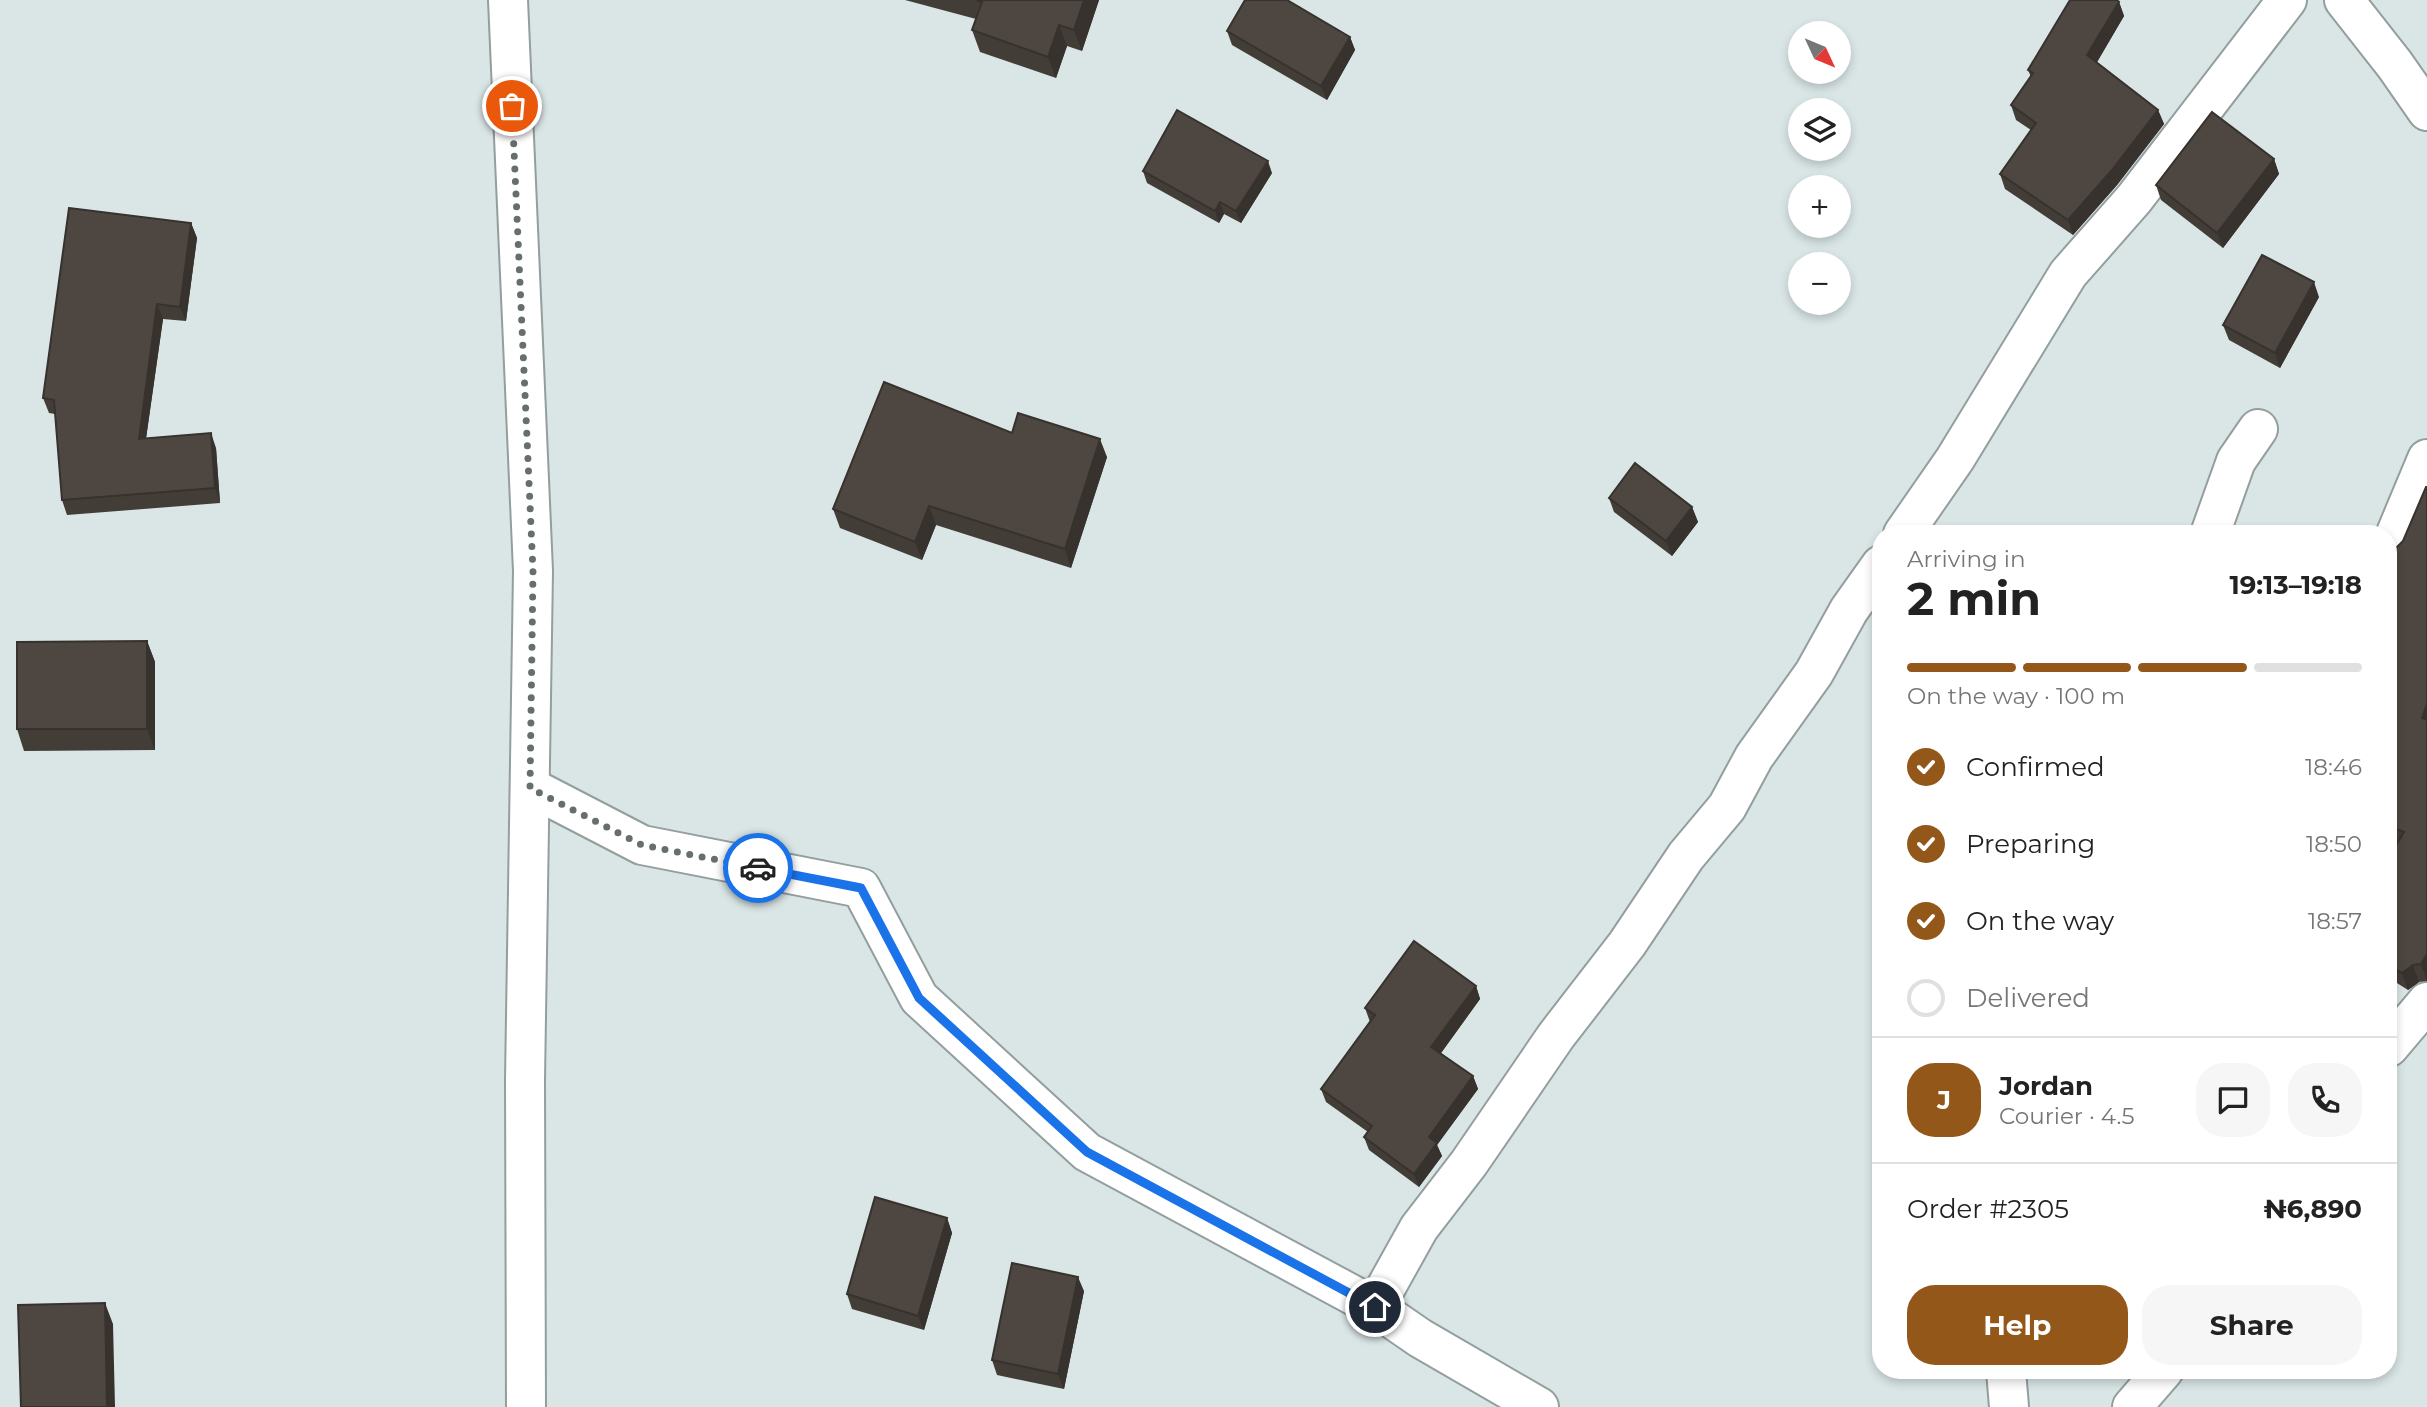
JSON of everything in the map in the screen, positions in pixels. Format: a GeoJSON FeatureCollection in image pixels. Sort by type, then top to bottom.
{"type":"FeatureCollection","features":[{"type":"Feature","properties":{"kind":"main road"},"geometry":{"type":"LineString","coordinates":[[508,0],[533,571],[525,1080],[526,1407]]}},
{"type":"Feature","properties":{"kind":"main road"},"geometry":{"type":"LineString","coordinates":[[1909,525],[1955,459],[2068,274],[2134,199],[2287,0]]}},
{"type":"Feature","properties":{"kind":"main road"},"geometry":{"type":"LineString","coordinates":[[2344,0],[2427,111]]}},
{"type":"Feature","properties":{"kind":"main road"},"geometry":{"type":"LineString","coordinates":[[2213,525],[2236,461],[2258,429]]}},
{"type":"Feature","properties":{"kind":"main road"},"geometry":{"type":"LineString","coordinates":[[2397,531],[2427,459]]}},
{"type":"Feature","properties":{"kind":"main road"},"geometry":{"type":"LineString","coordinates":[[1375,1307],[1419,1228],[1469,1163],[1556,1036],[1627,944],[1686,856],[1727,807],[1754,757],[1814,673],[1849,610],[1872,578]]}},
{"type":"Feature","properties":{"kind":"main road"},"geometry":{"type":"LineString","coordinates":[[530,788],[642,845],[861,888],[919,998],[1087,1152],[1375,1307],[1420,1338],[1539,1407]]}},
{"type":"Feature","properties":{"kind":"main road"},"geometry":{"type":"LineString","coordinates":[[2007,1379],[2009,1407]]}},
{"type":"Feature","properties":{"kind":"main road"},"geometry":{"type":"LineString","coordinates":[[2132,1407],[2156,1379]]}},
{"type":"Feature","properties":{"kind":"building"},"geometry":{"type":"Polygon","coordinates":[[[976,0],[1084,0],[1074,30],[1059,25],[1048,57],[972,30],[982,2],[976,0]]]}},
{"type":"Feature","properties":{"kind":"building"},"geometry":{"type":"Polygon","coordinates":[[[1245,0],[1287,0],[1350,37],[1321,86],[1227,31],[1245,0]]]}},
{"type":"Feature","properties":{"kind":"building"},"geometry":{"type":"Polygon","coordinates":[[[2070,0],[2119,2],[2087,55],[2158,110],[2112,170],[2068,220],[2000,174],[2036,123],[2011,105],[2033,73],[2028,70],[2070,0]]]}},
{"type":"Feature","properties":{"kind":"building"},"geometry":{"type":"Polygon","coordinates":[[[1177,110],[1268,161],[1236,211],[1220,202],[1215,211],[1143,171],[1177,110]]]}},
{"type":"Feature","properties":{"kind":"building"},"geometry":{"type":"Polygon","coordinates":[[[2212,112],[2274,159],[2217,233],[2156,185],[2212,112]]]}},
{"type":"Feature","properties":{"kind":"building"},"geometry":{"type":"Polygon","coordinates":[[[69,208],[191,223],[180,307],[157,304],[139,439],[211,433],[215,488],[62,500],[54,400],[43,398],[69,208]]]}},
{"type":"Feature","properties":{"kind":"building"},"geometry":{"type":"Polygon","coordinates":[[[2262,255],[2314,282],[2275,353],[2223,325],[2262,255]]]}},
{"type":"Feature","properties":{"kind":"building"},"geometry":{"type":"Polygon","coordinates":[[[884,382],[1012,433],[1018,413],[1100,439],[1065,549],[929,506],[915,542],[833,509],[884,382]]]}},
{"type":"Feature","properties":{"kind":"building"},"geometry":{"type":"Polygon","coordinates":[[[1635,463],[1692,507],[1666,541],[1609,498],[1635,463]]]}},
{"type":"Feature","properties":{"kind":"building"},"geometry":{"type":"Polygon","coordinates":[[[2427,487],[2427,704],[2422,718],[2427,720],[2427,954],[2421,964],[2413,965],[2402,973],[2397,970],[2397,844],[2404,832],[2397,829],[2397,547],[2403,541],[2427,487]]]}},
{"type":"Feature","properties":{"kind":"building"},"geometry":{"type":"Polygon","coordinates":[[[147,641],[147,729],[17,729],[17,642],[147,641]]]}},
{"type":"Feature","properties":{"kind":"building"},"geometry":{"type":"Polygon","coordinates":[[[1414,941],[1476,986],[1431,1047],[1473,1076],[1429,1137],[1437,1143],[1414,1174],[1364,1137],[1372,1126],[1321,1089],[1375,1015],[1365,1008],[1414,941]]]}},
{"type":"Feature","properties":{"kind":"building"},"geometry":{"type":"Polygon","coordinates":[[[875,1197],[947,1218],[918,1316],[847,1294],[875,1197]]]}},
{"type":"Feature","properties":{"kind":"building"},"geometry":{"type":"Polygon","coordinates":[[[1012,1263],[1078,1277],[1058,1374],[992,1360],[1012,1263]]]}},
{"type":"Feature","properties":{"kind":"building"},"geometry":{"type":"Polygon","coordinates":[[[105,1303],[107,1407],[21,1407],[18,1305],[105,1303]]]}},
{"type":"Feature","properties":{"kind":"way so far"},"geometry":{"type":"LineString","coordinates":[[512,106],[533,571],[530,788],[642,845],[758,868]]}},
{"type":"Feature","properties":{"kind":"route"},"geometry":{"type":"LineString","coordinates":[[758,868],[861,888],[919,998],[1087,1152],[1375,1307]]}}]}
